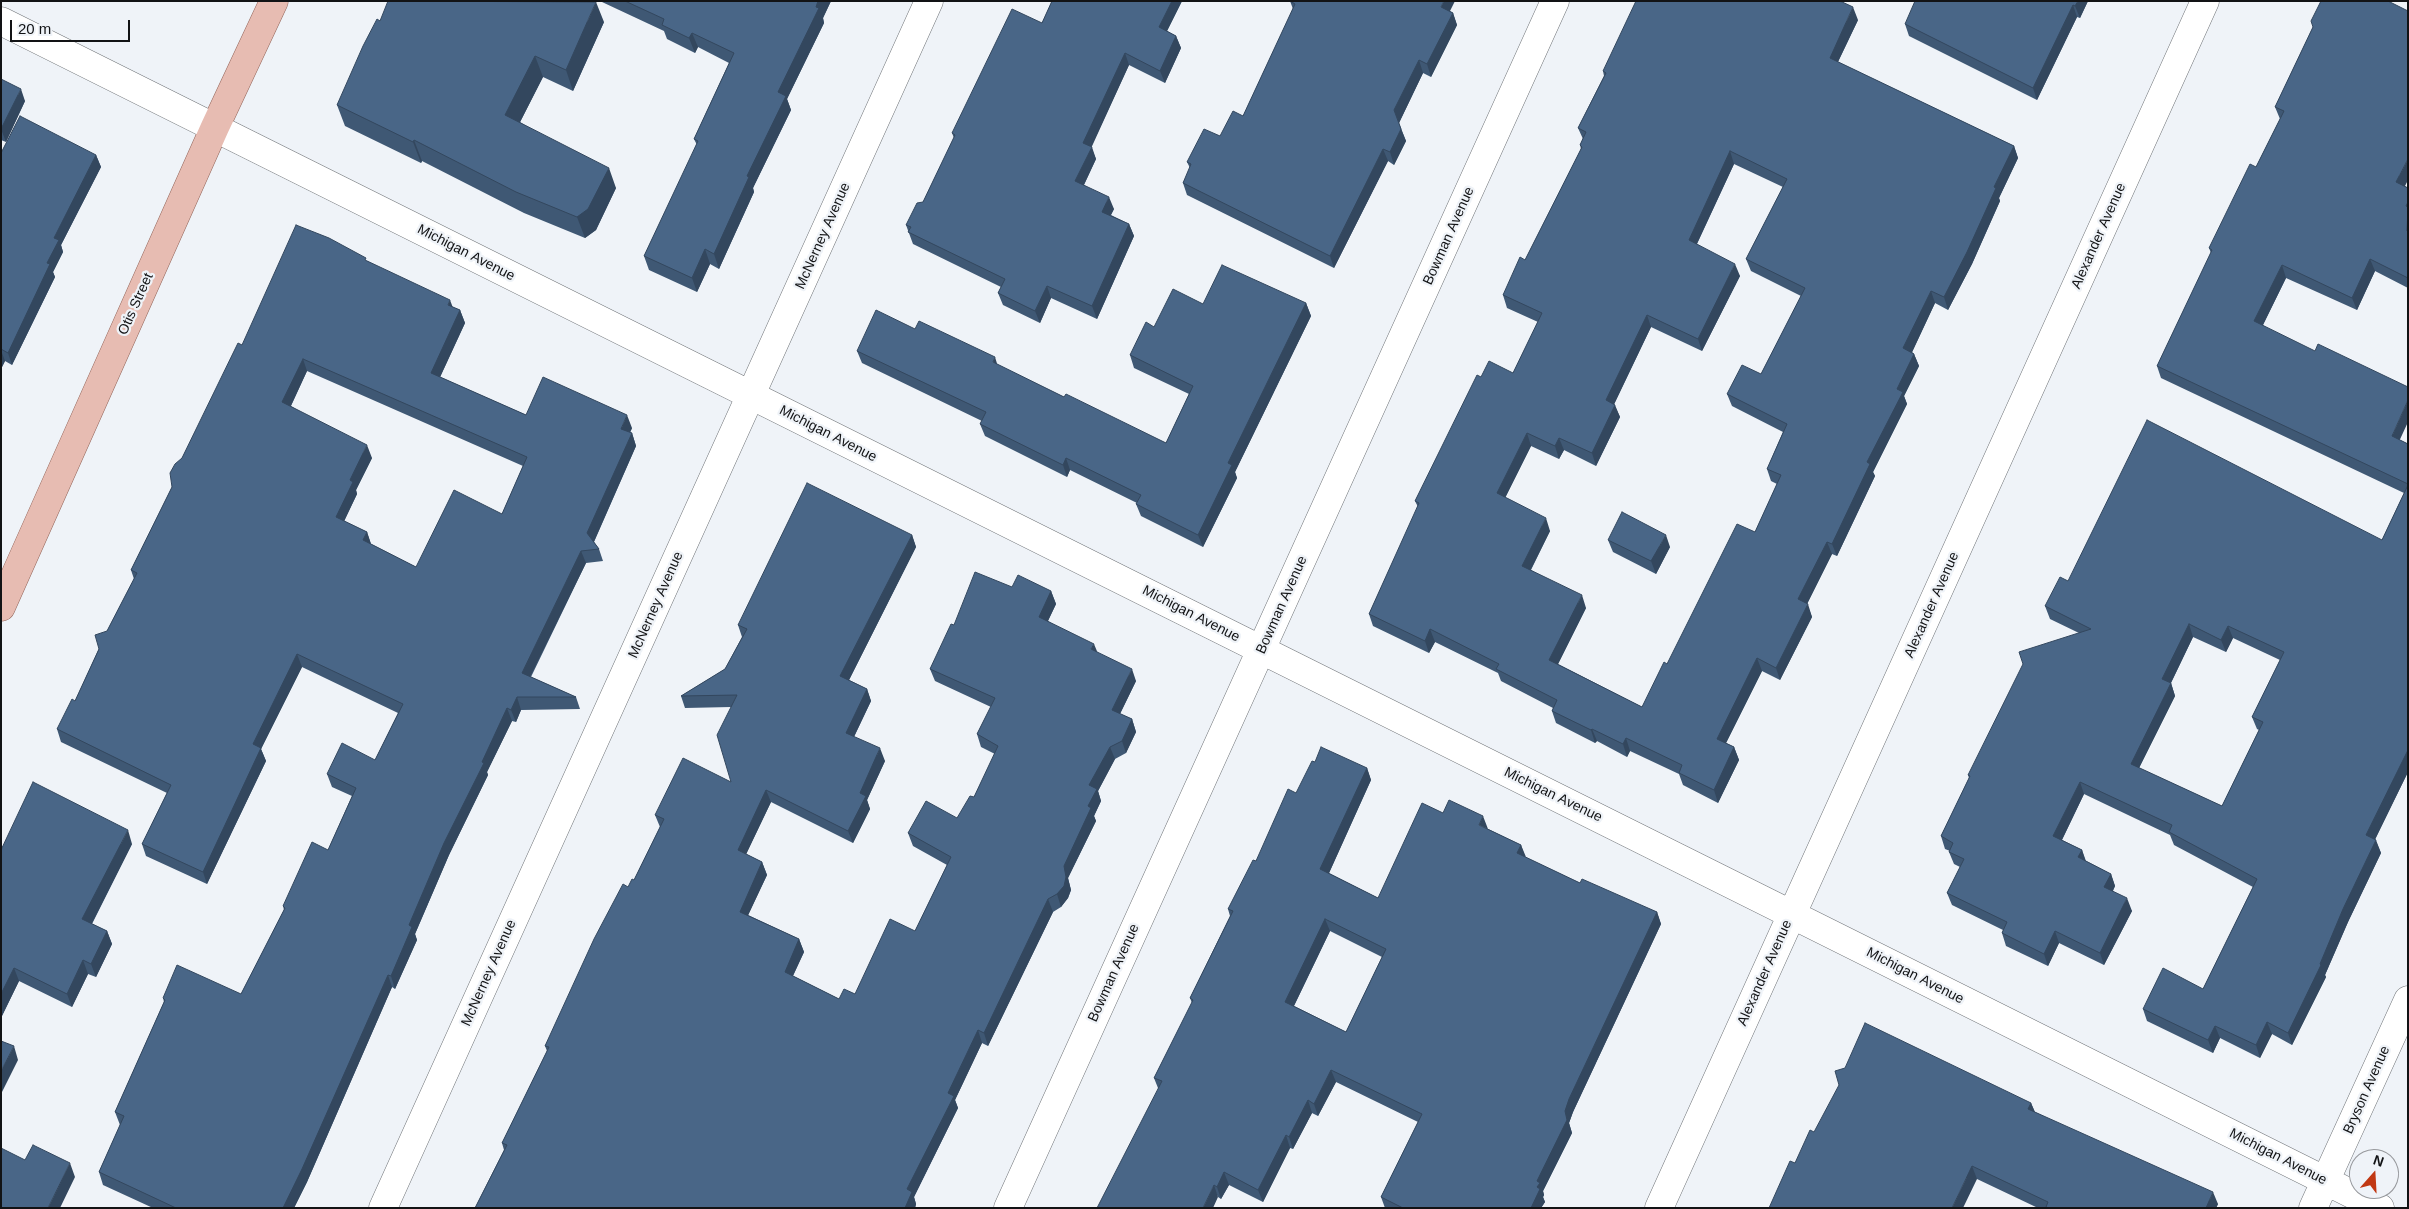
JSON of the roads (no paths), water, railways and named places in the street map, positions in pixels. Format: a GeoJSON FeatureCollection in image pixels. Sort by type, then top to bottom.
{"type":"FeatureCollection","features":[{"type":"Feature","properties":{"kind":"main road","name":"Otis Street"},"geometry":{"type":"LineString","coordinates":[[1,607],[214,127],[274,1]]}},
{"type":"Feature","properties":{"kind":"street","name":"McNerney Avenue"},"geometry":{"type":"LineString","coordinates":[[383,1208],[929,1]]}},
{"type":"Feature","properties":{"kind":"street","name":"Bowman Avenue"},"geometry":{"type":"LineString","coordinates":[[1008,1208],[1556,1]]}},
{"type":"Feature","properties":{"kind":"street","name":"Alexander Avenue"},"geometry":{"type":"LineString","coordinates":[[1659,1208],[2206,1]]}},
{"type":"Feature","properties":{"kind":"street","name":"Michigan Avenue"},"geometry":{"type":"LineString","coordinates":[[1,21],[2380,1208]]}},
{"type":"Feature","properties":{"kind":"street","name":"Bryson Avenue"},"geometry":{"type":"LineString","coordinates":[[2313,1208],[2408,1000]]}}]}
